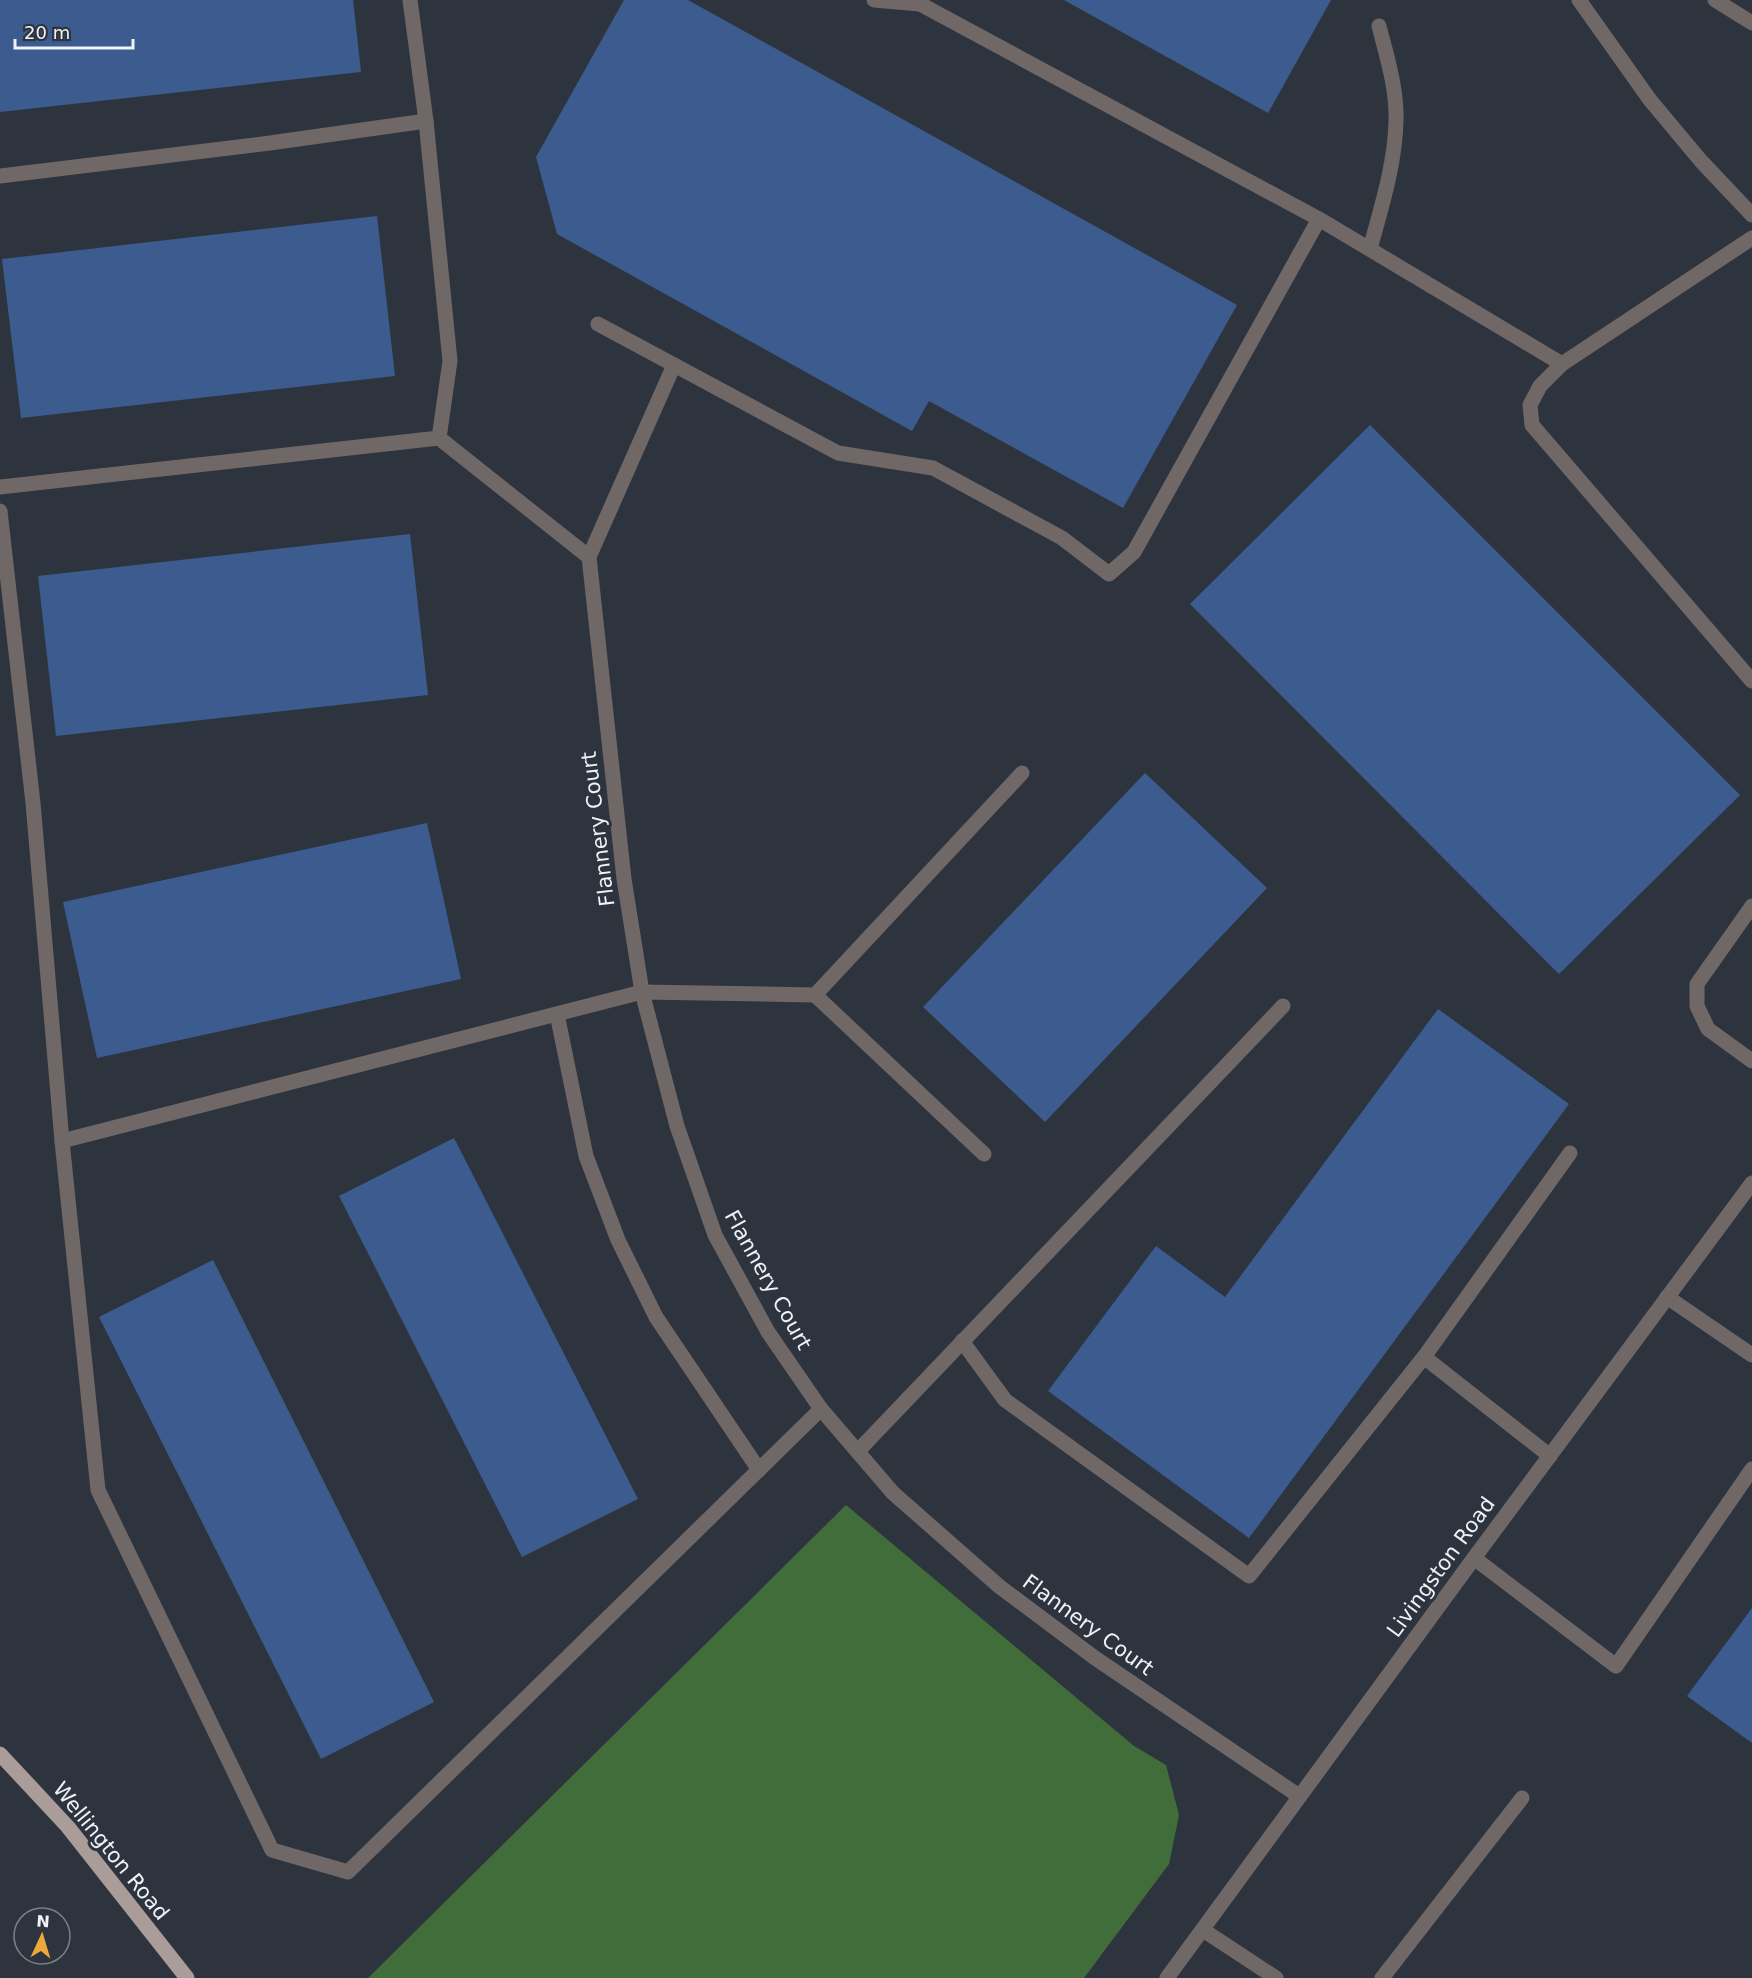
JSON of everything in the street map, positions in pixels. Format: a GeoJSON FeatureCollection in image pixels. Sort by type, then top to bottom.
{"type":"FeatureCollection","features":[{"type":"Feature","properties":{"kind":"main road","name":"Wellington Road"},"geometry":{"type":"LineString","coordinates":[[0,1754],[68,1827],[187,1978]]}},
{"type":"Feature","properties":{"kind":"street"},"geometry":{"type":"LineString","coordinates":[[410,0],[426,121],[450,361],[439,438]]}},
{"type":"Feature","properties":{"kind":"street"},"geometry":{"type":"LineString","coordinates":[[874,0],[921,2],[1319,219],[1562,364]]}},
{"type":"Feature","properties":{"kind":"street"},"geometry":{"type":"LineString","coordinates":[[1579,0],[1650,100],[1701,161],[1752,215]]}},
{"type":"Feature","properties":{"kind":"street"},"geometry":{"type":"LineString","coordinates":[[1715,0],[1752,23]]}},
{"type":"Feature","properties":{"kind":"street"},"geometry":{"type":"LineString","coordinates":[[1370,249],[1389,176],[1396,121],[1392,75],[1379,26]]}},
{"type":"Feature","properties":{"kind":"street"},"geometry":{"type":"LineString","coordinates":[[0,176],[270,143],[426,121]]}},
{"type":"Feature","properties":{"kind":"street"},"geometry":{"type":"LineString","coordinates":[[598,324],[838,453],[933,468],[1062,538],[1109,574],[1134,552],[1319,219]]}},
{"type":"Feature","properties":{"kind":"street"},"geometry":{"type":"LineString","coordinates":[[1752,238],[1562,364],[1540,386],[1530,405],[1532,425],[1752,681]]}},
{"type":"Feature","properties":{"kind":"street"},"geometry":{"type":"LineString","coordinates":[[0,487],[439,438],[589,557],[674,365]]}},
{"type":"Feature","properties":{"kind":"street"},"geometry":{"type":"LineString","coordinates":[[0,512],[33,803],[62,1141],[98,1490],[272,1850],[348,1872],[821,1409]]}},
{"type":"Feature","properties":{"kind":"street","name":"Flannery Court"},"geometry":{"type":"LineString","coordinates":[[589,557],[624,879],[642,992],[677,1126],[715,1235],[768,1332],[821,1409],[894,1493],[1000,1587],[1095,1658],[1299,1796]]}},
{"type":"Feature","properties":{"kind":"street"},"geometry":{"type":"LineString","coordinates":[[815,995],[1022,773]]}},
{"type":"Feature","properties":{"kind":"street"},"geometry":{"type":"LineString","coordinates":[[1752,906],[1697,984],[1697,1006],[1708,1029],[1752,1061]]}},
{"type":"Feature","properties":{"kind":"street"},"geometry":{"type":"LineString","coordinates":[[62,1141],[642,992],[815,995],[984,1154]]}},
{"type":"Feature","properties":{"kind":"street"},"geometry":{"type":"LineString","coordinates":[[858,1451],[1283,1006]]}},
{"type":"Feature","properties":{"kind":"street"},"geometry":{"type":"LineString","coordinates":[[557,1014],[586,1156],[618,1240],[656,1317],[759,1470]]}},
{"type":"Feature","properties":{"kind":"street"},"geometry":{"type":"LineString","coordinates":[[962,1341],[1005,1400],[1249,1576],[1424,1357],[1570,1154]]}},
{"type":"Feature","properties":{"kind":"street","name":"Livingston Road"},"geometry":{"type":"LineString","coordinates":[[1167,1978],[1752,1183]]}},
{"type":"Feature","properties":{"kind":"street"},"geometry":{"type":"LineString","coordinates":[[1667,1297],[1752,1355]]}},
{"type":"Feature","properties":{"kind":"street"},"geometry":{"type":"LineString","coordinates":[[1424,1357],[1550,1456]]}},
{"type":"Feature","properties":{"kind":"street"},"geometry":{"type":"LineString","coordinates":[[1474,1558],[1616,1666],[1752,1469]]}},
{"type":"Feature","properties":{"kind":"street"},"geometry":{"type":"LineString","coordinates":[[1382,1978],[1522,1798]]}},
{"type":"Feature","properties":{"kind":"street"},"geometry":{"type":"LineString","coordinates":[[1203,1930],[1275,1978]]}},
{"type":"Feature","properties":{"kind":"green space"},"geometry":{"type":"Polygon","coordinates":[[[846,1505],[1134,1746],[1166,1765],[1179,1815],[1169,1864],[1084,1978],[368,1978],[846,1505]]]}},
{"type":"Feature","properties":{"kind":"building"},"geometry":{"type":"Polygon","coordinates":[[[0,0],[353,0],[361,72],[0,112],[0,0]]]}},
{"type":"Feature","properties":{"kind":"building"},"geometry":{"type":"Polygon","coordinates":[[[624,0],[688,0],[1237,305],[1123,508],[929,401],[912,431],[557,234],[536,157],[624,0]]]}},
{"type":"Feature","properties":{"kind":"building"},"geometry":{"type":"Polygon","coordinates":[[[1064,0],[1331,0],[1268,113],[1064,0]]]}},
{"type":"Feature","properties":{"kind":"building"},"geometry":{"type":"Polygon","coordinates":[[[377,216],[395,376],[21,418],[2,259],[377,216]]]}},
{"type":"Feature","properties":{"kind":"building"},"geometry":{"type":"Polygon","coordinates":[[[1370,425],[1740,795],[1559,974],[1190,604],[1370,425]]]}},
{"type":"Feature","properties":{"kind":"building"},"geometry":{"type":"Polygon","coordinates":[[[410,534],[428,695],[56,736],[38,576],[410,534]]]}},
{"type":"Feature","properties":{"kind":"building"},"geometry":{"type":"Polygon","coordinates":[[[1145,773],[1267,888],[1045,1122],[923,1007],[1145,773]]]}},
{"type":"Feature","properties":{"kind":"building"},"geometry":{"type":"Polygon","coordinates":[[[427,823],[461,979],[97,1058],[63,902],[427,823]]]}},
{"type":"Feature","properties":{"kind":"building"},"geometry":{"type":"Polygon","coordinates":[[[1438,1009],[1569,1104],[1249,1538],[1048,1391],[1156,1246],[1225,1297],[1438,1009]]]}},
{"type":"Feature","properties":{"kind":"building"},"geometry":{"type":"Polygon","coordinates":[[[454,1138],[638,1499],[522,1557],[339,1196],[454,1138]]]}},
{"type":"Feature","properties":{"kind":"building"},"geometry":{"type":"Polygon","coordinates":[[[213,1260],[434,1702],[321,1759],[99,1317],[213,1260]]]}},
{"type":"Feature","properties":{"kind":"building"},"geometry":{"type":"Polygon","coordinates":[[[1752,1608],[1752,1743],[1687,1696],[1752,1608]]]}}]}
